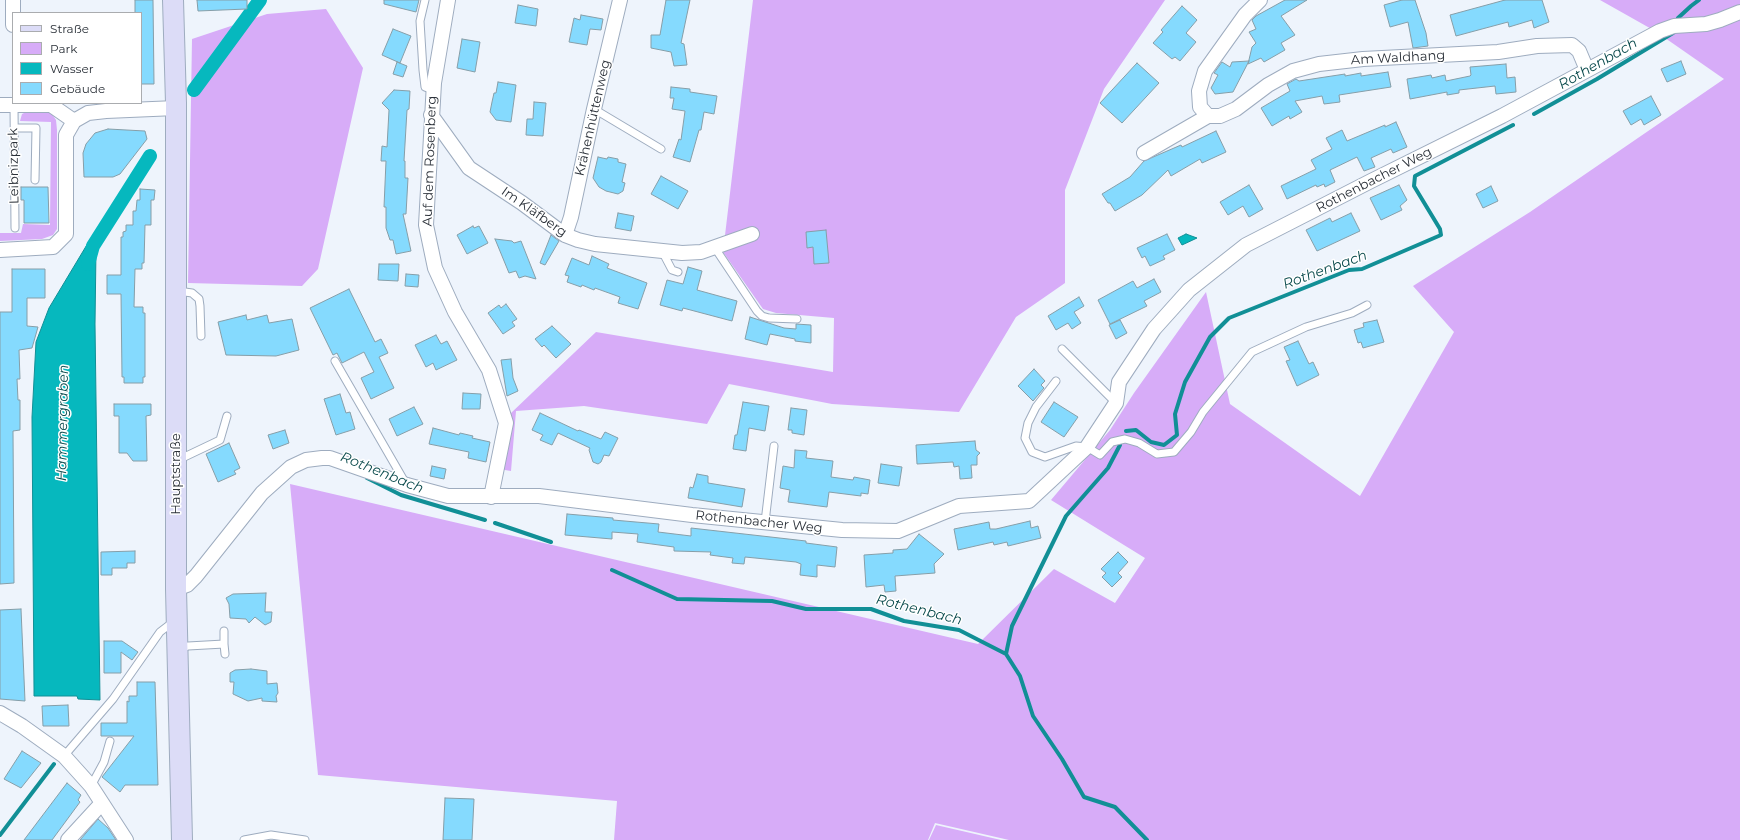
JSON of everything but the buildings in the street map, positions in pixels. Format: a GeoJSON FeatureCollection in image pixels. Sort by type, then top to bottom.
{"type":"FeatureCollection","features":[{"type":"Feature","properties":{"kind":"main road","name":"Hauptstraße"},"geometry":{"type":"LineString","coordinates":[[173,0],[176,108],[176,589],[182,840]]}},
{"type":"Feature","properties":{"kind":"street"},"geometry":{"type":"LineString","coordinates":[[13,0],[13,12]]}},
{"type":"Feature","properties":{"kind":"street","name":"Auf dem Rosenberg"},"geometry":{"type":"LineString","coordinates":[[448,0],[433,90],[426,225],[435,268],[454,312],[489,370],[506,423],[491,497]]}},
{"type":"Feature","properties":{"kind":"street","name":"Krähenhüttenweg"},"geometry":{"type":"LineString","coordinates":[[565,235],[571,216],[594,109],[620,0]]}},
{"type":"Feature","properties":{"kind":"street"},"geometry":{"type":"LineString","coordinates":[[1208,116],[1200,107],[1199,92],[1205,71],[1245,15],[1260,0]]}},
{"type":"Feature","properties":{"kind":"street","name":"Rothenbacher Weg"},"geometry":{"type":"LineString","coordinates":[[176,589],[187,584],[196,576],[262,493],[291,467],[306,460],[330,458],[407,485],[448,496],[539,496],[842,530],[898,531],[959,506],[1029,501],[1088,447],[1116,403],[1119,382],[1154,329],[1189,290],[1246,245],[1371,180],[1502,116],[1660,31],[1674,26],[1706,24],[1740,12]]}},
{"type":"Feature","properties":{"kind":"street","name":"Am Waldhang"},"geometry":{"type":"LineString","coordinates":[[1144,153],[1208,116],[1220,116],[1236,109],[1268,85],[1292,72],[1319,64],[1363,59],[1498,52],[1537,46],[1572,46],[1578,52],[1587,70]]}},
{"type":"Feature","properties":{"kind":"street","name":"Leibnizpark"},"geometry":{"type":"LineString","coordinates":[[9,104],[51,105],[74,121]]}},
{"type":"Feature","properties":{"kind":"street"},"geometry":{"type":"LineString","coordinates":[[0,250],[54,247],[66,234],[66,134],[74,121],[88,113],[94,112],[176,108]]}},
{"type":"Feature","properties":{"kind":"street","name":"Im Kläfberg"},"geometry":{"type":"LineString","coordinates":[[431,115],[469,168],[522,203],[565,235],[595,244],[682,253],[701,252],[752,234]]}},
{"type":"Feature","properties":{"kind":"street"},"geometry":{"type":"LineString","coordinates":[[0,714],[29,730],[64,756],[91,786],[126,840]]}},
{"type":"Feature","properties":{"kind":"street"},"geometry":{"type":"LineString","coordinates":[[68,840],[102,803]]}},
{"type":"Feature","properties":{"kind":"lane"},"geometry":{"type":"LineString","coordinates":[[425,0],[420,22],[422,70],[425,87],[433,90]]}},
{"type":"Feature","properties":{"kind":"lane","name":"Leibnizpark"},"geometry":{"type":"LineString","coordinates":[[9,104],[14,128],[15,228]]}},
{"type":"Feature","properties":{"kind":"lane"},"geometry":{"type":"LineString","coordinates":[[594,109],[661,149]]}},
{"type":"Feature","properties":{"kind":"lane"},"geometry":{"type":"LineString","coordinates":[[14,128],[36,128],[36,180]]}},
{"type":"Feature","properties":{"kind":"lane"},"geometry":{"type":"LineString","coordinates":[[715,248],[762,316],[769,318],[798,320]]}},
{"type":"Feature","properties":{"kind":"lane"},"geometry":{"type":"LineString","coordinates":[[662,251],[675,271]]}},
{"type":"Feature","properties":{"kind":"lane"},"geometry":{"type":"LineString","coordinates":[[175,291],[192,293],[199,300],[201,336]]}},
{"type":"Feature","properties":{"kind":"lane"},"geometry":{"type":"LineString","coordinates":[[1056,381],[1036,407],[1028,422],[1025,438],[1032,452],[1045,457],[1076,446],[1088,447],[1100,456],[1112,442],[1125,439],[1139,443],[1156,454],[1174,452],[1191,432],[1203,412],[1252,352],[1306,327],[1352,313],[1367,305]]}},
{"type":"Feature","properties":{"kind":"lane"},"geometry":{"type":"LineString","coordinates":[[1062,349],[1116,403]]}},
{"type":"Feature","properties":{"kind":"lane"},"geometry":{"type":"LineString","coordinates":[[335,361],[407,485]]}},
{"type":"Feature","properties":{"kind":"lane"},"geometry":{"type":"LineString","coordinates":[[176,460],[220,440],[228,416]]}},
{"type":"Feature","properties":{"kind":"lane"},"geometry":{"type":"LineString","coordinates":[[765,522],[774,446]]}},
{"type":"Feature","properties":{"kind":"lane"},"geometry":{"type":"LineString","coordinates":[[64,756],[113,699],[160,632],[177,618]]}},
{"type":"Feature","properties":{"kind":"lane"},"geometry":{"type":"LineString","coordinates":[[224,631],[225,654]]}},
{"type":"Feature","properties":{"kind":"lane"},"geometry":{"type":"LineString","coordinates":[[177,650],[188,646],[224,644]]}},
{"type":"Feature","properties":{"kind":"lane"},"geometry":{"type":"LineString","coordinates":[[91,786],[104,762],[110,741]]}},
{"type":"Feature","properties":{"kind":"lane"},"geometry":{"type":"LineString","coordinates":[[244,840],[271,835],[305,840]]}},
{"type":"Feature","properties":{"kind":"green space"},"geometry":{"type":"Polygon","coordinates":[[[753,0],[1165,0],[1104,89],[1065,190],[1065,283],[1016,317],[959,412],[832,404],[729,384],[707,424],[584,406],[516,411],[511,471],[499,469],[511,413],[596,332],[833,372],[834,318],[776,313],[763,309],[723,252],[753,0]]]}},
{"type":"Feature","properties":{"kind":"green space"},"geometry":{"type":"Polygon","coordinates":[[[1600,0],[1740,0],[1740,840],[1009,840],[935,823],[928,840],[614,840],[617,801],[318,775],[290,484],[978,644],[1054,569],[1115,603],[1145,558],[1051,500],[1110,430],[1134,393],[1206,292],[1230,404],[1360,496],[1454,332],[1413,286],[1530,212],[1724,79],[1655,31],[1600,0]]]}},
{"type":"Feature","properties":{"kind":"green space"},"geometry":{"type":"Polygon","coordinates":[[[326,9],[363,68],[318,269],[302,286],[188,283],[192,39],[267,14],[326,9]]]}},
{"type":"Feature","properties":{"kind":"green space"},"geometry":{"type":"Polygon","coordinates":[[[28,111],[45,111],[52,114],[56,120],[57,229],[53,235],[42,239],[0,241],[0,233],[21,233],[23,224],[50,225],[51,122],[20,121],[22,114],[28,111]]]}},
{"type":"Feature","properties":{"kind":"green space"},"geometry":{"type":"Polygon","coordinates":[[[936,825],[1001,840],[929,840],[936,825]]]}},
{"type":"Feature","properties":{"kind":"water"},"geometry":{"type":"Polygon","coordinates":[[[1186,234],[1197,238],[1182,245],[1178,238],[1186,234]]]}},
{"type":"Feature","properties":{"kind":"water"},"geometry":{"type":"Polygon","coordinates":[[[88,243],[96,249],[95,324],[100,700],[78,699],[77,696],[34,696],[32,417],[36,342],[49,308],[88,243]]]}},
{"type":"Feature","properties":{"kind":"waterway","name":"Hammergraben"},"geometry":{"type":"LineString","coordinates":[[194,90],[260,0]]}},
{"type":"Feature","properties":{"kind":"waterway","name":"Rothenbach"},"geometry":{"type":"LineString","coordinates":[[1678,18],[1699,0]]}},
{"type":"Feature","properties":{"kind":"waterway","name":"Rothenbach"},"geometry":{"type":"LineString","coordinates":[[1534,114],[1597,79],[1673,33]]}},
{"type":"Feature","properties":{"kind":"waterway","name":"Rothenbach"},"geometry":{"type":"LineString","coordinates":[[1126,431],[1136,430],[1151,442],[1164,445],[1177,435],[1175,414],[1185,382],[1210,337],[1229,318],[1349,270],[1362,269],[1441,235],[1440,229],[1414,186],[1415,176],[1513,125]]}},
{"type":"Feature","properties":{"kind":"waterway","name":"Hammergraben"},"geometry":{"type":"LineString","coordinates":[[88,264],[93,246],[150,156]]}},
{"type":"Feature","properties":{"kind":"waterway","name":"Rothenbach"},"geometry":{"type":"LineString","coordinates":[[612,570],[677,599],[772,601],[806,609],[871,609],[904,621],[959,630],[1006,654],[1012,626],[1066,516],[1108,468],[1120,445]]}},
{"type":"Feature","properties":{"kind":"waterway","name":"Rothenbach"},"geometry":{"type":"LineString","coordinates":[[367,478],[401,495],[485,520]]}},
{"type":"Feature","properties":{"kind":"waterway","name":"Rothenbach"},"geometry":{"type":"LineString","coordinates":[[495,523],[551,542]]}},
{"type":"Feature","properties":{"kind":"waterway"},"geometry":{"type":"LineString","coordinates":[[1006,654],[1020,676],[1033,716],[1062,759],[1084,797],[1115,807],[1147,840]]}},
{"type":"Feature","properties":{"kind":"waterway","name":"Rothenbach"},"geometry":{"type":"LineString","coordinates":[[0,835],[54,764]]}}]}
